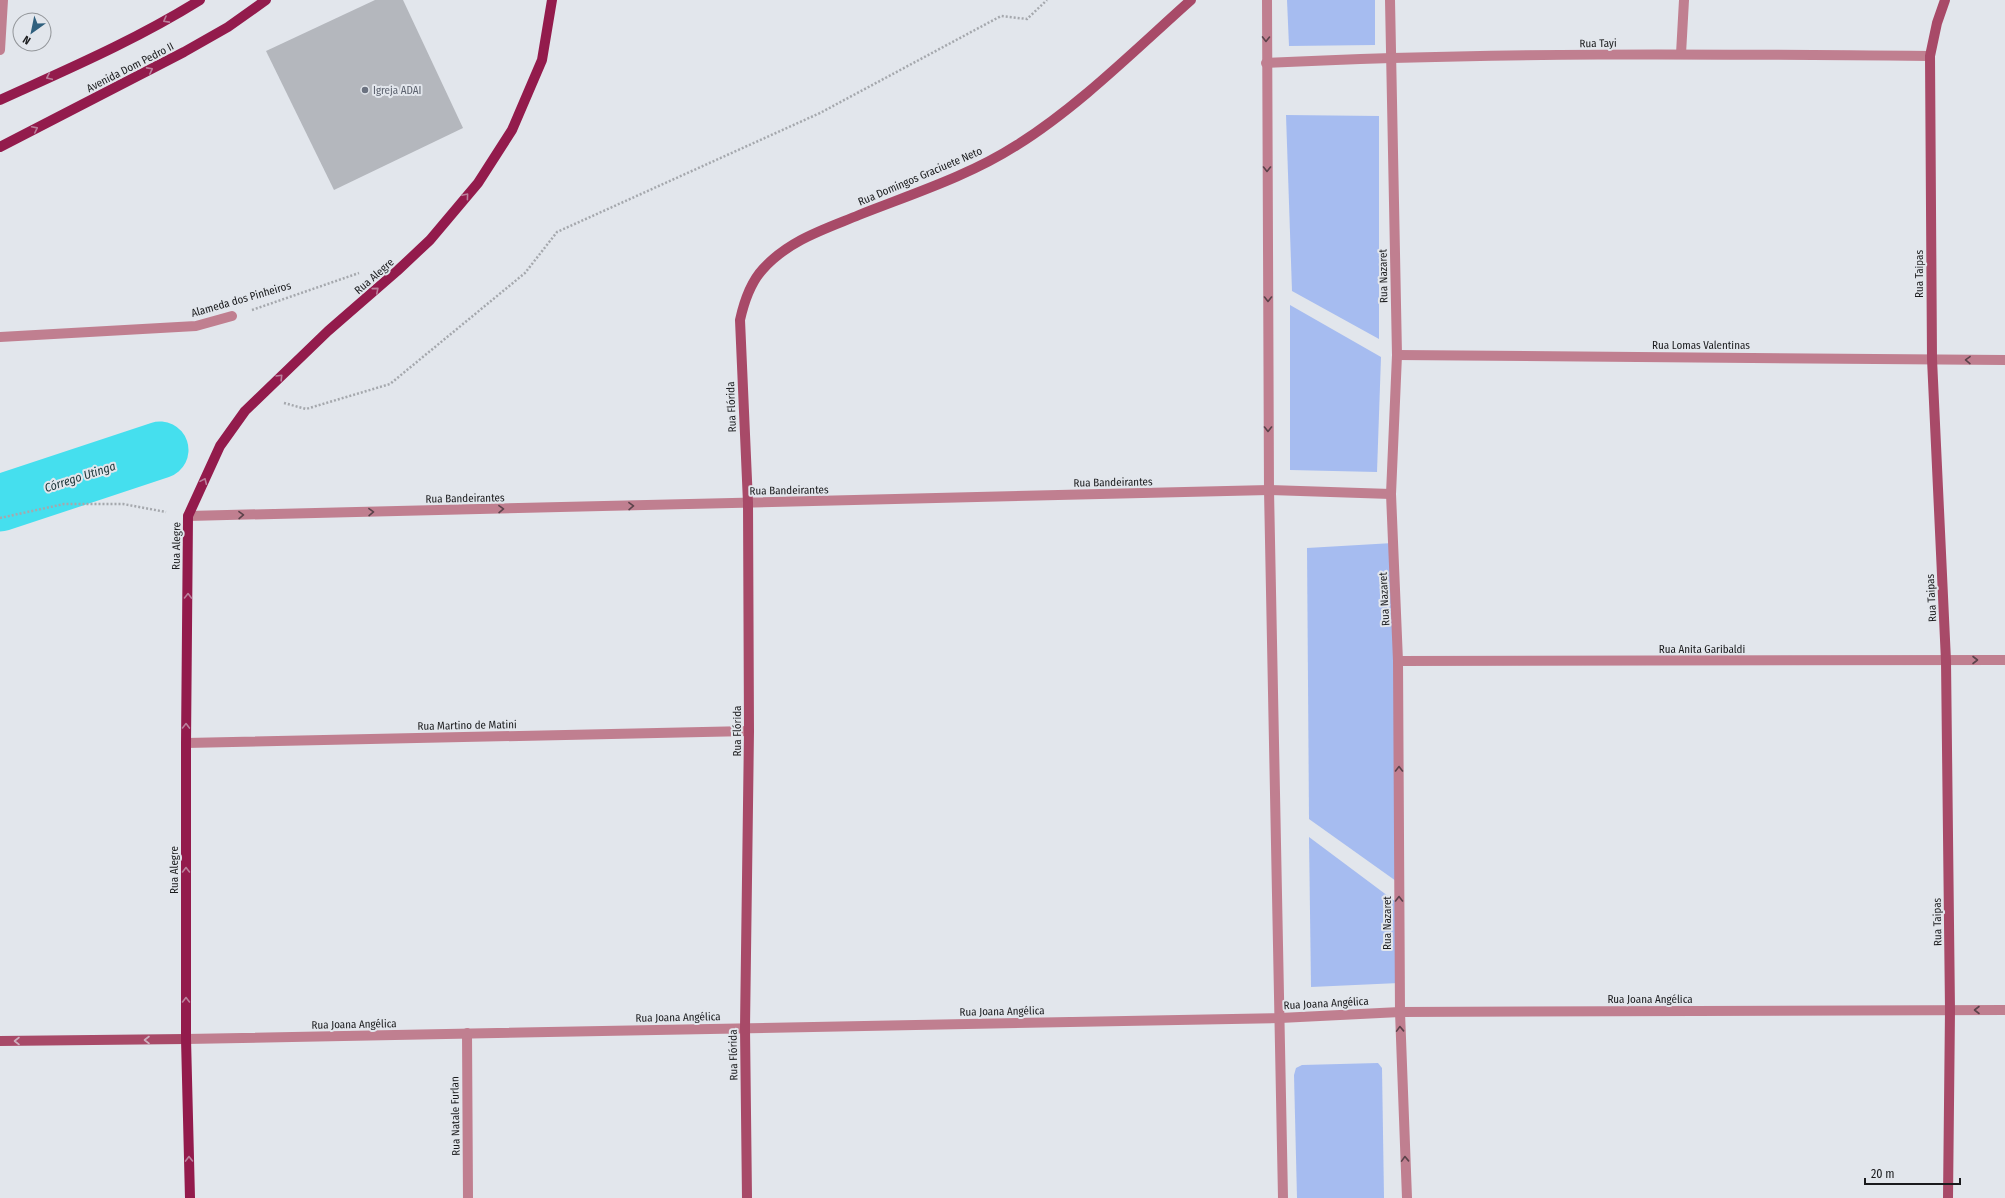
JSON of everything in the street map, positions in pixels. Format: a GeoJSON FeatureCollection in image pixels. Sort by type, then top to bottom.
{"type":"FeatureCollection","features":[{"type":"Feature","properties":{"kind":"main road"},"geometry":{"type":"LineString","coordinates":[[0,100],[115,47],[166,21],[200,0]]}},
{"type":"Feature","properties":{"kind":"main road","name":"Avenida Dom Pedro II"},"geometry":{"type":"LineString","coordinates":[[0,147],[184,52],[228,27],[266,0]]}},
{"type":"Feature","properties":{"kind":"main road","name":"Rua Alegre"},"geometry":{"type":"LineString","coordinates":[[190,1198],[186,1039],[188,516],[220,446],[245,411],[328,331],[398,271],[430,240],[478,183],[512,130],[542,60],[552,0]]}},
{"type":"Feature","properties":{"kind":"street"},"geometry":{"type":"LineString","coordinates":[[0,50],[3,0]]}},
{"type":"Feature","properties":{"kind":"street","name":"Rua Domingos Graciuete Neto"},"geometry":{"type":"LineString","coordinates":[[762,269],[790,245],[816,232],[964,172],[1017,146],[1071,105],[1191,0]]}},
{"type":"Feature","properties":{"kind":"street"},"geometry":{"type":"LineString","coordinates":[[1267,0],[1266,62],[1269,490],[1283,1198]]}},
{"type":"Feature","properties":{"kind":"street","name":"Rua Nazaret"},"geometry":{"type":"LineString","coordinates":[[1390,0],[1397,355],[1391,494],[1398,661],[1400,1012],[1407,1198]]}},
{"type":"Feature","properties":{"kind":"street"},"geometry":{"type":"LineString","coordinates":[[1681,54],[1684,0]]}},
{"type":"Feature","properties":{"kind":"street","name":"Rua Taipas"},"geometry":{"type":"LineString","coordinates":[[1945,0],[1937,23],[1930,56],[1932,359],[1946,661],[1950,1010],[1948,1198]]}},
{"type":"Feature","properties":{"kind":"street","name":"Rua Tayi"},"geometry":{"type":"LineString","coordinates":[[1266,62],[1390,56],[1681,54],[1930,56]]}},
{"type":"Feature","properties":{"kind":"street","name":"Rua Flórida"},"geometry":{"type":"LineString","coordinates":[[747,1198],[745,1028],[749,731],[748,503],[740,320],[746,295],[762,269]]}},
{"type":"Feature","properties":{"kind":"street","name":"Alameda dos Pinheiros"},"geometry":{"type":"LineString","coordinates":[[0,338],[196,326],[232,316]]}},
{"type":"Feature","properties":{"kind":"street","name":"Rua Lomas Valentinas"},"geometry":{"type":"LineString","coordinates":[[1397,355],[2005,360]]}},
{"type":"Feature","properties":{"kind":"street","name":"Rua Bandeirantes"},"geometry":{"type":"LineString","coordinates":[[188,516],[1269,490],[1391,494]]}},
{"type":"Feature","properties":{"kind":"street","name":"Rua Anita Garibaldi"},"geometry":{"type":"LineString","coordinates":[[1398,661],[2005,660]]}},
{"type":"Feature","properties":{"kind":"street","name":"Rua Martino de Matini"},"geometry":{"type":"LineString","coordinates":[[186,743],[749,731]]}},
{"type":"Feature","properties":{"kind":"street","name":"Rua Joana Angélica"},"geometry":{"type":"LineString","coordinates":[[0,1041],[186,1039],[1280,1018],[1400,1012],[2005,1010]]}},
{"type":"Feature","properties":{"kind":"street","name":"Rua Natale Furlan"},"geometry":{"type":"LineString","coordinates":[[466,1033],[468,1198]]}},
{"type":"Feature","properties":{"kind":"path"},"geometry":{"type":"LineString","coordinates":[[261,396],[306,409],[390,384],[525,273],[557,232],[820,113],[1001,16],[1027,19],[1047,0]]}},
{"type":"Feature","properties":{"kind":"path","name":"Alameda dos Pinheiros"},"geometry":{"type":"LineString","coordinates":[[232,316],[364,272]]}},
{"type":"Feature","properties":{"kind":"path"},"geometry":{"type":"LineString","coordinates":[[0,518],[64,504],[123,504],[188,516]]}},
{"type":"Feature","properties":{"kind":"shaded area"},"geometry":{"type":"Polygon","coordinates":[[[1287,0],[1375,0],[1375,45],[1289,46],[1287,0]]]}},
{"type":"Feature","properties":{"kind":"shaded area"},"geometry":{"type":"Polygon","coordinates":[[[1286,115],[1379,116],[1379,339],[1292,291],[1286,115]]]}},
{"type":"Feature","properties":{"kind":"shaded area"},"geometry":{"type":"Polygon","coordinates":[[[1290,305],[1381,357],[1377,472],[1290,470],[1290,305]]]}},
{"type":"Feature","properties":{"kind":"shaded area"},"geometry":{"type":"Polygon","coordinates":[[[1393,543],[1396,881],[1309,819],[1307,548],[1393,543]]]}},
{"type":"Feature","properties":{"kind":"shaded area"},"geometry":{"type":"Polygon","coordinates":[[[1309,837],[1396,902],[1399,983],[1311,987],[1309,837]]]}},
{"type":"Feature","properties":{"kind":"shaded area"},"geometry":{"type":"Polygon","coordinates":[[[1378,1063],[1382,1068],[1384,1198],[1297,1198],[1294,1075],[1296,1068],[1302,1065],[1378,1063]]]}},
{"type":"Feature","properties":{"kind":"building","name":"Igreja ADAI"},"geometry":{"type":"Polygon","coordinates":[[[375,0],[403,0],[463,128],[334,190],[266,51],[375,0]]]}},
{"type":"Feature","properties":{"kind":"waterway","name":"Córrego Utinga"},"geometry":{"type":"LineString","coordinates":[[0,503],[160,450]]}},
{"type":"Feature","properties":{"kind":"place","name":"Igreja ADAI"},"geometry":{"type":"Point","coordinates":[365,90]}}]}
